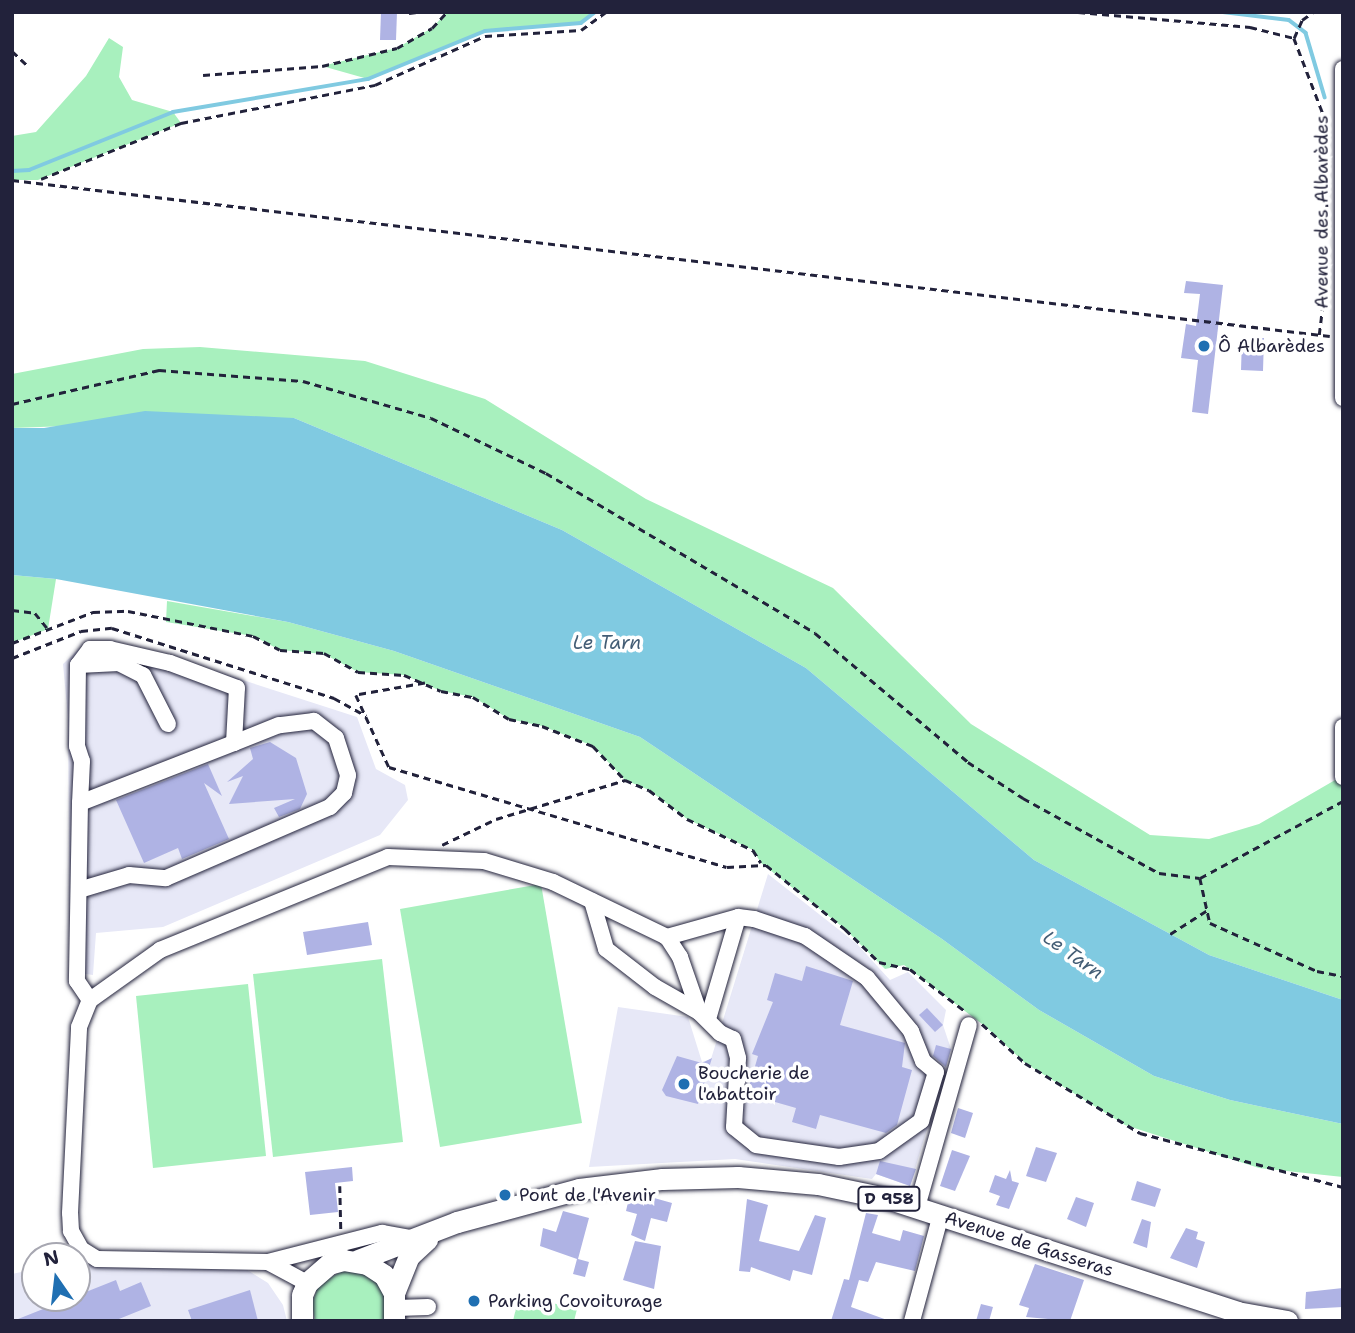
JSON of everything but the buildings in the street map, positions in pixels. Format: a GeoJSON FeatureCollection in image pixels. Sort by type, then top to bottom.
{"type":"FeatureCollection","features":[{"type":"Feature","properties":{"kind":"main road","name":"Avenue de Gasseras"},"geometry":{"type":"LineString","coordinates":[[307,1283],[329,1264],[358,1261],[385,1253],[410,1238],[439,1228],[579,1189],[662,1179],[738,1177],[818,1184],[917,1207],[1237,1312],[1287,1321]]}},
{"type":"Feature","properties":{"kind":"main road","name":"Avenue de Gasseras"},"geometry":{"type":"LineString","coordinates":[[395,1307],[409,1255],[439,1228]]}},
{"type":"Feature","properties":{"kind":"main road"},"geometry":{"type":"LineString","coordinates":[[358,1261],[376,1268],[395,1307]]}},
{"type":"Feature","properties":{"kind":"main road"},"geometry":{"type":"LineString","coordinates":[[302,1321],[302,1295],[307,1283]]}},
{"type":"Feature","properties":{"kind":"street","name":"Avenue des Albarèdes"},"geometry":{"type":"LineString","coordinates":[[1343,69],[1343,398]]}},
{"type":"Feature","properties":{"kind":"street"},"geometry":{"type":"LineString","coordinates":[[90,1000],[77,981],[80,803],[78,665],[90,649],[170,663],[237,688],[234,743]]}},
{"type":"Feature","properties":{"kind":"street"},"geometry":{"type":"LineString","coordinates":[[78,665],[119,663],[143,675],[168,724]]}},
{"type":"Feature","properties":{"kind":"street"},"geometry":{"type":"LineString","coordinates":[[143,675],[170,663]]}},
{"type":"Feature","properties":{"kind":"street"},"geometry":{"type":"LineString","coordinates":[[79,890],[129,875],[166,878],[330,807],[344,793],[348,775],[336,738],[314,721],[279,725],[80,803]]}},
{"type":"Feature","properties":{"kind":"street"},"geometry":{"type":"LineString","coordinates":[[1343,727],[1343,777]]}},
{"type":"Feature","properties":{"kind":"street"},"geometry":{"type":"LineString","coordinates":[[410,1238],[382,1233],[268,1262],[97,1259],[81,1250],[71,1231],[79,1027],[90,1000],[160,950],[388,857],[428,855],[484,861],[553,883],[667,937],[680,957],[704,1015]]}},
{"type":"Feature","properties":{"kind":"street"},"geometry":{"type":"LineString","coordinates":[[592,901],[606,949],[654,987],[704,1015],[720,1033],[733,1039],[738,1058],[734,1126],[756,1145],[839,1157],[879,1152],[921,1121],[936,1072],[923,1061],[911,1031],[867,978],[805,936],[738,917],[667,937]]}},
{"type":"Feature","properties":{"kind":"street"},"geometry":{"type":"LineString","coordinates":[[704,1015],[738,917]]}},
{"type":"Feature","properties":{"kind":"street"},"geometry":{"type":"LineString","coordinates":[[917,1207],[969,1025]]}},
{"type":"Feature","properties":{"kind":"street"},"geometry":{"type":"LineString","coordinates":[[912,1321],[941,1214]]}},
{"type":"Feature","properties":{"kind":"street"},"geometry":{"type":"LineString","coordinates":[[162,1272],[182,1261]]}},
{"type":"Feature","properties":{"kind":"street"},"geometry":{"type":"LineString","coordinates":[[268,1262],[307,1283]]}},
{"type":"Feature","properties":{"kind":"street"},"geometry":{"type":"LineString","coordinates":[[395,1307],[428,1307]]}},
{"type":"Feature","properties":{"kind":"path"},"geometry":{"type":"LineString","coordinates":[[409,13],[417,12]]}},
{"type":"Feature","properties":{"kind":"path"},"geometry":{"type":"LineString","coordinates":[[203,75],[322,66],[397,48],[432,28],[447,12]]}},
{"type":"Feature","properties":{"kind":"path"},"geometry":{"type":"LineString","coordinates":[[38,180],[181,123],[376,85],[485,36],[581,30],[606,12]]}},
{"type":"Feature","properties":{"kind":"path"},"geometry":{"type":"LineString","coordinates":[[1078,12],[1250,27],[1294,38]]}},
{"type":"Feature","properties":{"kind":"path"},"geometry":{"type":"LineString","coordinates":[[1313,12],[1302,20],[1294,38],[1324,116],[1328,210]]}},
{"type":"Feature","properties":{"kind":"path"},"geometry":{"type":"LineString","coordinates":[[12,51],[29,67]]}},
{"type":"Feature","properties":{"kind":"path"},"geometry":{"type":"LineString","coordinates":[[12,180],[38,180],[1341,337]]}},
{"type":"Feature","properties":{"kind":"path"},"geometry":{"type":"LineString","coordinates":[[1319,334],[1329,251]]}},
{"type":"Feature","properties":{"kind":"path"},"geometry":{"type":"LineString","coordinates":[[12,404],[159,370],[303,381],[432,418],[546,473],[815,633],[968,762],[1023,798],[1158,873],[1200,878],[1343,801]]}},
{"type":"Feature","properties":{"kind":"path"},"geometry":{"type":"LineString","coordinates":[[12,610],[35,613],[47,629]]}},
{"type":"Feature","properties":{"kind":"path"},"geometry":{"type":"LineString","coordinates":[[12,643],[93,612],[128,611],[253,636],[280,650],[324,653],[358,671],[404,675],[473,697],[509,719],[542,726],[593,746],[625,780],[649,790],[687,819],[753,850],[761,863]]}},
{"type":"Feature","properties":{"kind":"path"},"geometry":{"type":"LineString","coordinates":[[369,718],[356,695],[425,683]]}},
{"type":"Feature","properties":{"kind":"path"},"geometry":{"type":"LineString","coordinates":[[428,855],[456,834],[496,818],[625,780]]}},
{"type":"Feature","properties":{"kind":"path"},"geometry":{"type":"LineString","coordinates":[[1200,878],[1210,923],[1317,971],[1343,976]]}},
{"type":"Feature","properties":{"kind":"path"},"geometry":{"type":"LineString","coordinates":[[1170,934],[1206,911]]}},
{"type":"Feature","properties":{"kind":"path"},"geometry":{"type":"LineString","coordinates":[[1335,1186],[1343,1182]]}},
{"type":"Feature","properties":{"kind":"path"},"geometry":{"type":"LineString","coordinates":[[335,1244],[342,1233],[340,1186]]}},
{"type":"Feature","properties":{"kind":"shaded area"},"geometry":{"type":"Polygon","coordinates":[[[83,645],[190,663],[357,717],[376,769],[405,785],[408,800],[380,835],[163,927],[96,933],[93,975],[70,972],[68,717],[63,664],[83,645]]]}},
{"type":"Feature","properties":{"kind":"shaded area"},"geometry":{"type":"Polygon","coordinates":[[[768,874],[857,944],[890,980],[908,972],[946,1010],[943,1025],[951,1049],[910,1186],[876,1174],[872,1179],[735,1159],[589,1167],[618,1007],[688,1017],[702,1062],[711,1059],[768,874]]]}},
{"type":"Feature","properties":{"kind":"shaded area"},"geometry":{"type":"Polygon","coordinates":[[[91,1264],[244,1268],[268,1283],[283,1305],[287,1321],[12,1321],[12,1274],[21,1272],[21,1312],[91,1312],[91,1264]]]}},
{"type":"Feature","properties":{"kind":"green space"},"geometry":{"type":"Polygon","coordinates":[[[447,12],[595,12],[581,23],[485,31],[368,79],[322,66],[397,48],[432,28],[447,12]]]}},
{"type":"Feature","properties":{"kind":"green space"},"geometry":{"type":"Polygon","coordinates":[[[109,38],[123,47],[119,77],[132,100],[173,112],[181,123],[38,180],[12,180],[12,136],[36,132],[86,76],[109,38]]]}},
{"type":"Feature","properties":{"kind":"green space"},"geometry":{"type":"Polygon","coordinates":[[[200,347],[365,361],[485,399],[646,499],[833,588],[971,724],[1150,835],[1209,839],[1259,824],[1342,776],[1343,1000],[1209,955],[1034,860],[806,668],[562,530],[294,418],[12,428],[12,374],[143,349],[200,347]]]}},
{"type":"Feature","properties":{"kind":"green space"},"geometry":{"type":"Polygon","coordinates":[[[12,575],[56,579],[48,629],[12,643],[12,575]]]}},
{"type":"Feature","properties":{"kind":"green space"},"geometry":{"type":"Polygon","coordinates":[[[167,601],[288,622],[394,651],[640,737],[942,939],[1039,1010],[1154,1076],[1230,1100],[1343,1124],[1343,1177],[1259,1168],[1125,1125],[1025,1063],[986,1027],[904,965],[885,969],[845,929],[761,863],[753,850],[687,819],[649,790],[625,780],[593,746],[542,726],[509,719],[473,697],[441,691],[404,675],[358,672],[324,654],[280,650],[253,636],[166,622],[167,601]]]}},
{"type":"Feature","properties":{"kind":"green space"},"geometry":{"type":"Polygon","coordinates":[[[541,884],[582,1123],[440,1147],[400,909],[541,884]]]}},
{"type":"Feature","properties":{"kind":"green space"},"geometry":{"type":"Polygon","coordinates":[[[382,959],[403,1142],[273,1157],[253,974],[382,959]]]}},
{"type":"Feature","properties":{"kind":"green space"},"geometry":{"type":"Polygon","coordinates":[[[248,984],[266,1156],[153,1168],[136,996],[248,984]]]}},
{"type":"Feature","properties":{"kind":"green space"},"geometry":{"type":"Polygon","coordinates":[[[343,1270],[371,1276],[384,1291],[385,1321],[315,1321],[312,1304],[318,1286],[343,1270]]]}},
{"type":"Feature","properties":{"kind":"green space"},"geometry":{"type":"Polygon","coordinates":[[[519,1295],[577,1309],[574,1321],[513,1321],[519,1295]]]}},
{"type":"Feature","properties":{"kind":"water","name":"Le Tarn"},"geometry":{"type":"Polygon","coordinates":[[[145,411],[294,418],[562,530],[806,668],[1034,860],[1209,955],[1343,1000],[1343,1124],[1230,1100],[1154,1076],[1039,1010],[942,939],[640,737],[394,651],[288,622],[56,579],[12,575],[12,428],[44,428],[145,411]]]}},
{"type":"Feature","properties":{"kind":"waterway"},"geometry":{"type":"LineString","coordinates":[[12,171],[29,170],[173,112],[368,79],[485,31],[581,23],[595,12]]}},
{"type":"Feature","properties":{"kind":"waterway"},"geometry":{"type":"LineString","coordinates":[[1223,12],[1289,20],[1306,33],[1325,97]]}},
{"type":"Feature","properties":{"kind":"place","name":"Ô Albarèdes"},"geometry":{"type":"Point","coordinates":[1204,346]}},
{"type":"Feature","properties":{"kind":"place","name":"Boucherie de l'abattoir"},"geometry":{"type":"Point","coordinates":[684,1084]}},
{"type":"Feature","properties":{"kind":"place","name":"Pont de l'Avenir"},"geometry":{"type":"Point","coordinates":[505,1195]}},
{"type":"Feature","properties":{"kind":"place","name":"Parking Covoiturage"},"geometry":{"type":"Point","coordinates":[474,1301]}}]}
